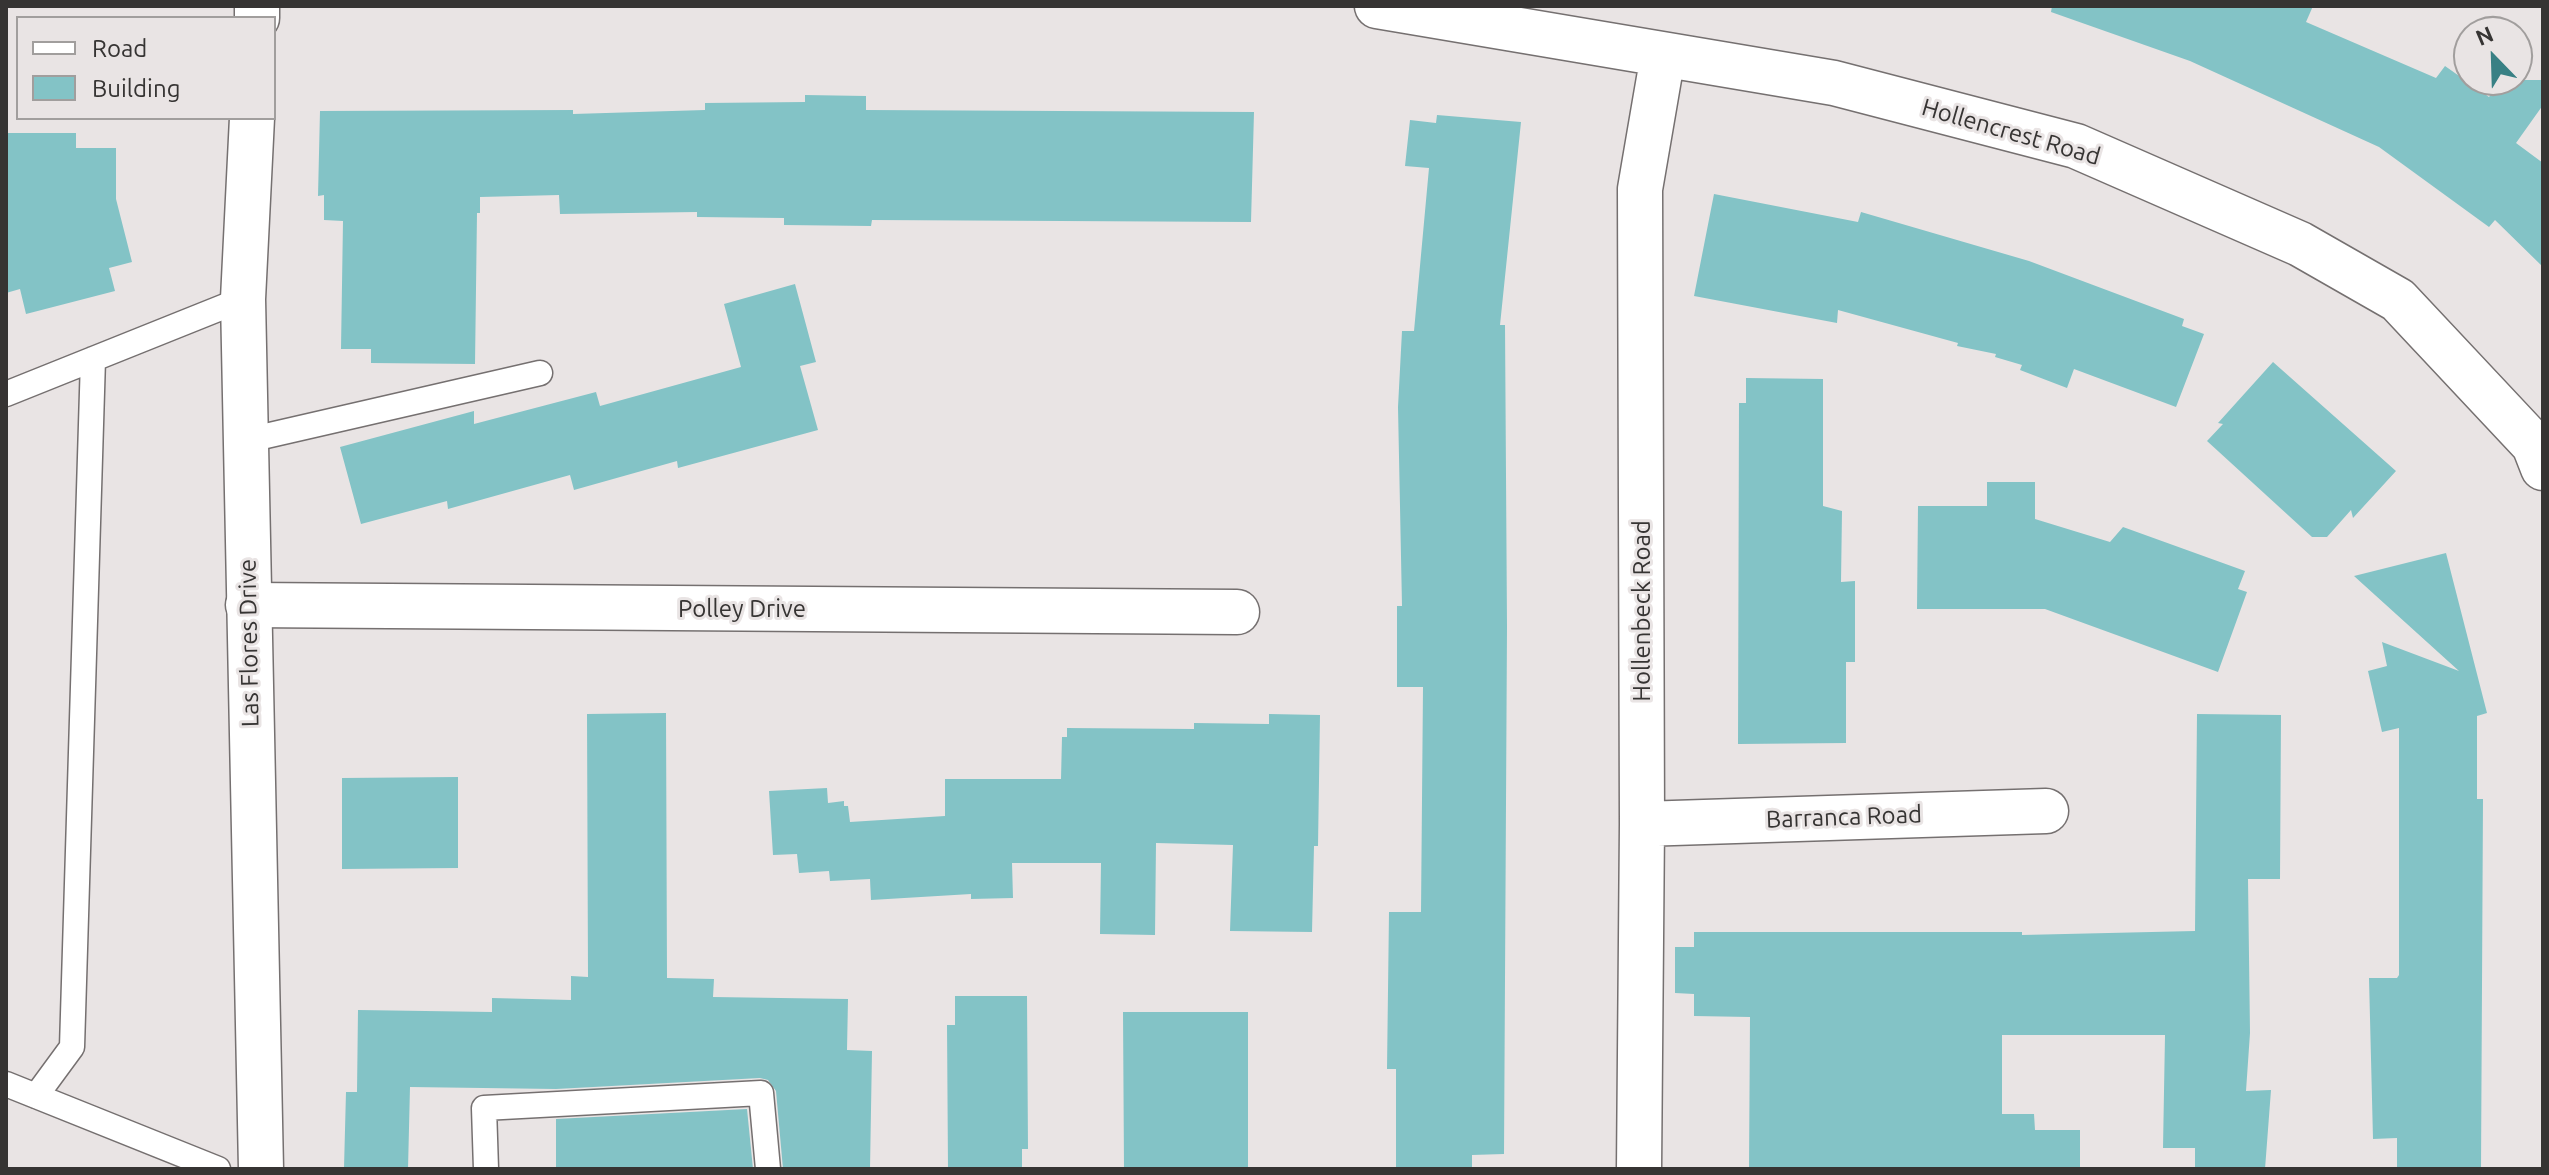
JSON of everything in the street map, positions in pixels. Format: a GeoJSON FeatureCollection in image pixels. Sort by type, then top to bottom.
{"type":"FeatureCollection","features":[{"type":"Feature","properties":{"kind":"street","name":"Hollencrest Road"},"geometry":{"type":"LineString","coordinates":[[1377,6],[1834,83],[2076,146],[2300,244],[2398,300],[2534,445],[2543,468]]}},
{"type":"Feature","properties":{"kind":"street","name":"Hollenbeck Road"},"geometry":{"type":"LineString","coordinates":[[1639,1169],[1642,824],[1640,189],[1663,55]]}},
{"type":"Feature","properties":{"kind":"street","name":"Las Flores Drive"},"geometry":{"type":"LineString","coordinates":[[252,120],[243,299],[244,441],[261,1169]]}},
{"type":"Feature","properties":{"kind":"street","name":"Polley Drive"},"geometry":{"type":"LineString","coordinates":[[248,605],[1237,612]]}},
{"type":"Feature","properties":{"kind":"street","name":"Barranca Road"},"geometry":{"type":"LineString","coordinates":[[1642,824],[2046,811]]}},
{"type":"Feature","properties":{"kind":"lane"},"geometry":{"type":"LineString","coordinates":[[6,394],[243,299]]}},
{"type":"Feature","properties":{"kind":"lane"},"geometry":{"type":"LineString","coordinates":[[36,1096],[72,1047],[93,359]]}},
{"type":"Feature","properties":{"kind":"lane"},"geometry":{"type":"LineString","coordinates":[[244,441],[540,373]]}},
{"type":"Feature","properties":{"kind":"lane"},"geometry":{"type":"LineString","coordinates":[[6,1084],[218,1169]]}},
{"type":"Feature","properties":{"kind":"lane"},"geometry":{"type":"LineString","coordinates":[[486,1169],[484,1108],[761,1093],[768,1169]]}},
{"type":"Feature","properties":{"kind":"building"},"geometry":{"type":"Polygon","coordinates":[[[2052,6],[2313,6],[2306,22],[2436,78],[2445,66],[2453,72],[2453,96],[2533,96],[2533,80],[2543,80],[2543,105],[2516,143],[2543,163],[2543,267],[2495,220],[2489,227],[2379,147],[2190,61],[2051,12],[2052,6]]]}},
{"type":"Feature","properties":{"kind":"building"},"geometry":{"type":"Polygon","coordinates":[[[805,95],[866,96],[866,110],[1254,112],[1251,222],[872,220],[871,226],[784,225],[784,218],[697,217],[697,212],[560,214],[559,195],[480,197],[480,213],[477,213],[475,364],[371,363],[371,349],[341,349],[343,221],[324,220],[324,195],[318,196],[320,111],[573,110],[573,114],[705,110],[705,103],[805,102],[805,95]]]}},
{"type":"Feature","properties":{"kind":"building"},"geometry":{"type":"Polygon","coordinates":[[[1437,115],[1521,122],[1500,325],[1505,325],[1507,627],[1504,1154],[1472,1155],[1472,1169],[1396,1169],[1396,1069],[1387,1069],[1389,912],[1421,912],[1423,687],[1397,687],[1397,606],[1402,606],[1398,407],[1402,331],[1414,331],[1429,168],[1405,166],[1410,120],[1436,123],[1437,115]]]}},
{"type":"Feature","properties":{"kind":"building"},"geometry":{"type":"Polygon","coordinates":[[[6,133],[76,133],[76,148],[116,148],[116,199],[132,262],[109,268],[115,291],[26,314],[20,289],[6,293],[6,133]]]}},
{"type":"Feature","properties":{"kind":"building"},"geometry":{"type":"Polygon","coordinates":[[[1714,194],[1858,222],[1861,212],[2029,261],[2184,319],[2182,326],[2204,334],[2176,407],[2074,369],[2067,388],[2020,370],[2022,365],[1995,357],[1996,354],[1957,346],[1958,343],[1838,310],[1837,323],[1694,296],[1714,194]]]}},
{"type":"Feature","properties":{"kind":"building"},"geometry":{"type":"Polygon","coordinates":[[[795,284],[816,362],[800,366],[818,430],[678,468],[677,461],[574,490],[570,475],[448,509],[447,501],[361,524],[340,447],[474,411],[474,424],[596,392],[600,406],[741,367],[724,304],[795,284]]]}},
{"type":"Feature","properties":{"kind":"building"},"geometry":{"type":"Polygon","coordinates":[[[2273,362],[2396,471],[2353,518],[2351,510],[2327,537],[2312,537],[2207,441],[2223,424],[2218,423],[2273,362]]]}},
{"type":"Feature","properties":{"kind":"building"},"geometry":{"type":"Polygon","coordinates":[[[1746,378],[1823,379],[1823,506],[1842,511],[1841,582],[1855,581],[1855,662],[1846,662],[1846,743],[1738,744],[1739,403],[1746,403],[1746,378]]]}},
{"type":"Feature","properties":{"kind":"building"},"geometry":{"type":"Polygon","coordinates":[[[1987,482],[2035,482],[2035,519],[2110,542],[2123,527],[2245,571],[2238,589],[2247,592],[2218,672],[2045,609],[1917,609],[1918,506],[1987,506],[1987,482]]]}},
{"type":"Feature","properties":{"kind":"building"},"geometry":{"type":"Polygon","coordinates":[[[2446,553],[2487,713],[2477,716],[2477,799],[2483,799],[2481,1169],[2397,1169],[2397,1138],[2373,1139],[2369,978],[2397,978],[2399,975],[2399,728],[2382,732],[2368,671],[2387,666],[2382,642],[2459,671],[2354,576],[2446,553]]]}},
{"type":"Feature","properties":{"kind":"building"},"geometry":{"type":"Polygon","coordinates":[[[666,713],[667,978],[714,979],[713,997],[848,999],[847,1050],[872,1051],[870,1169],[783,1169],[776,1091],[768,1080],[760,1078],[556,1089],[410,1087],[408,1169],[344,1168],[346,1092],[357,1092],[358,1010],[492,1012],[492,998],[571,1000],[571,976],[588,977],[587,714],[666,713]]]}},
{"type":"Feature","properties":{"kind":"building"},"geometry":{"type":"Polygon","coordinates":[[[1269,714],[1320,715],[1318,846],[1314,846],[1312,932],[1230,931],[1233,845],[1156,843],[1155,935],[1100,934],[1101,863],[1012,863],[1013,898],[971,899],[971,894],[871,900],[870,879],[830,881],[829,871],[799,873],[797,854],[773,855],[769,791],[827,788],[828,803],[844,801],[844,806],[848,806],[850,822],[945,816],[945,779],[1061,779],[1062,737],[1067,737],[1067,728],[1194,729],[1194,723],[1269,724],[1269,714]]]}},
{"type":"Feature","properties":{"kind":"building"},"geometry":{"type":"Polygon","coordinates":[[[2197,714],[2281,715],[2280,879],[2248,879],[2250,1033],[2246,1091],[2271,1090],[2265,1169],[2195,1169],[2195,1148],[2163,1148],[2165,1035],[2002,1035],[2002,1114],[2034,1114],[2035,1130],[2080,1130],[2080,1169],[1749,1169],[1750,1017],[1694,1016],[1694,994],[1675,993],[1675,947],[1694,947],[1694,932],[2022,932],[2022,935],[2195,931],[2197,714]]]}},
{"type":"Feature","properties":{"kind":"building"},"geometry":{"type":"Polygon","coordinates":[[[458,777],[458,868],[342,869],[342,778],[458,777]]]}},
{"type":"Feature","properties":{"kind":"building"},"geometry":{"type":"Polygon","coordinates":[[[955,996],[1027,996],[1028,1149],[1022,1149],[1022,1169],[948,1169],[947,1025],[955,1025],[955,996]]]}},
{"type":"Feature","properties":{"kind":"building"},"geometry":{"type":"Polygon","coordinates":[[[1123,1012],[1248,1012],[1248,1169],[1124,1169],[1123,1012]]]}},
{"type":"Feature","properties":{"kind":"building"},"geometry":{"type":"Polygon","coordinates":[[[747,1109],[753,1169],[556,1169],[556,1119],[747,1109]]]}}]}
